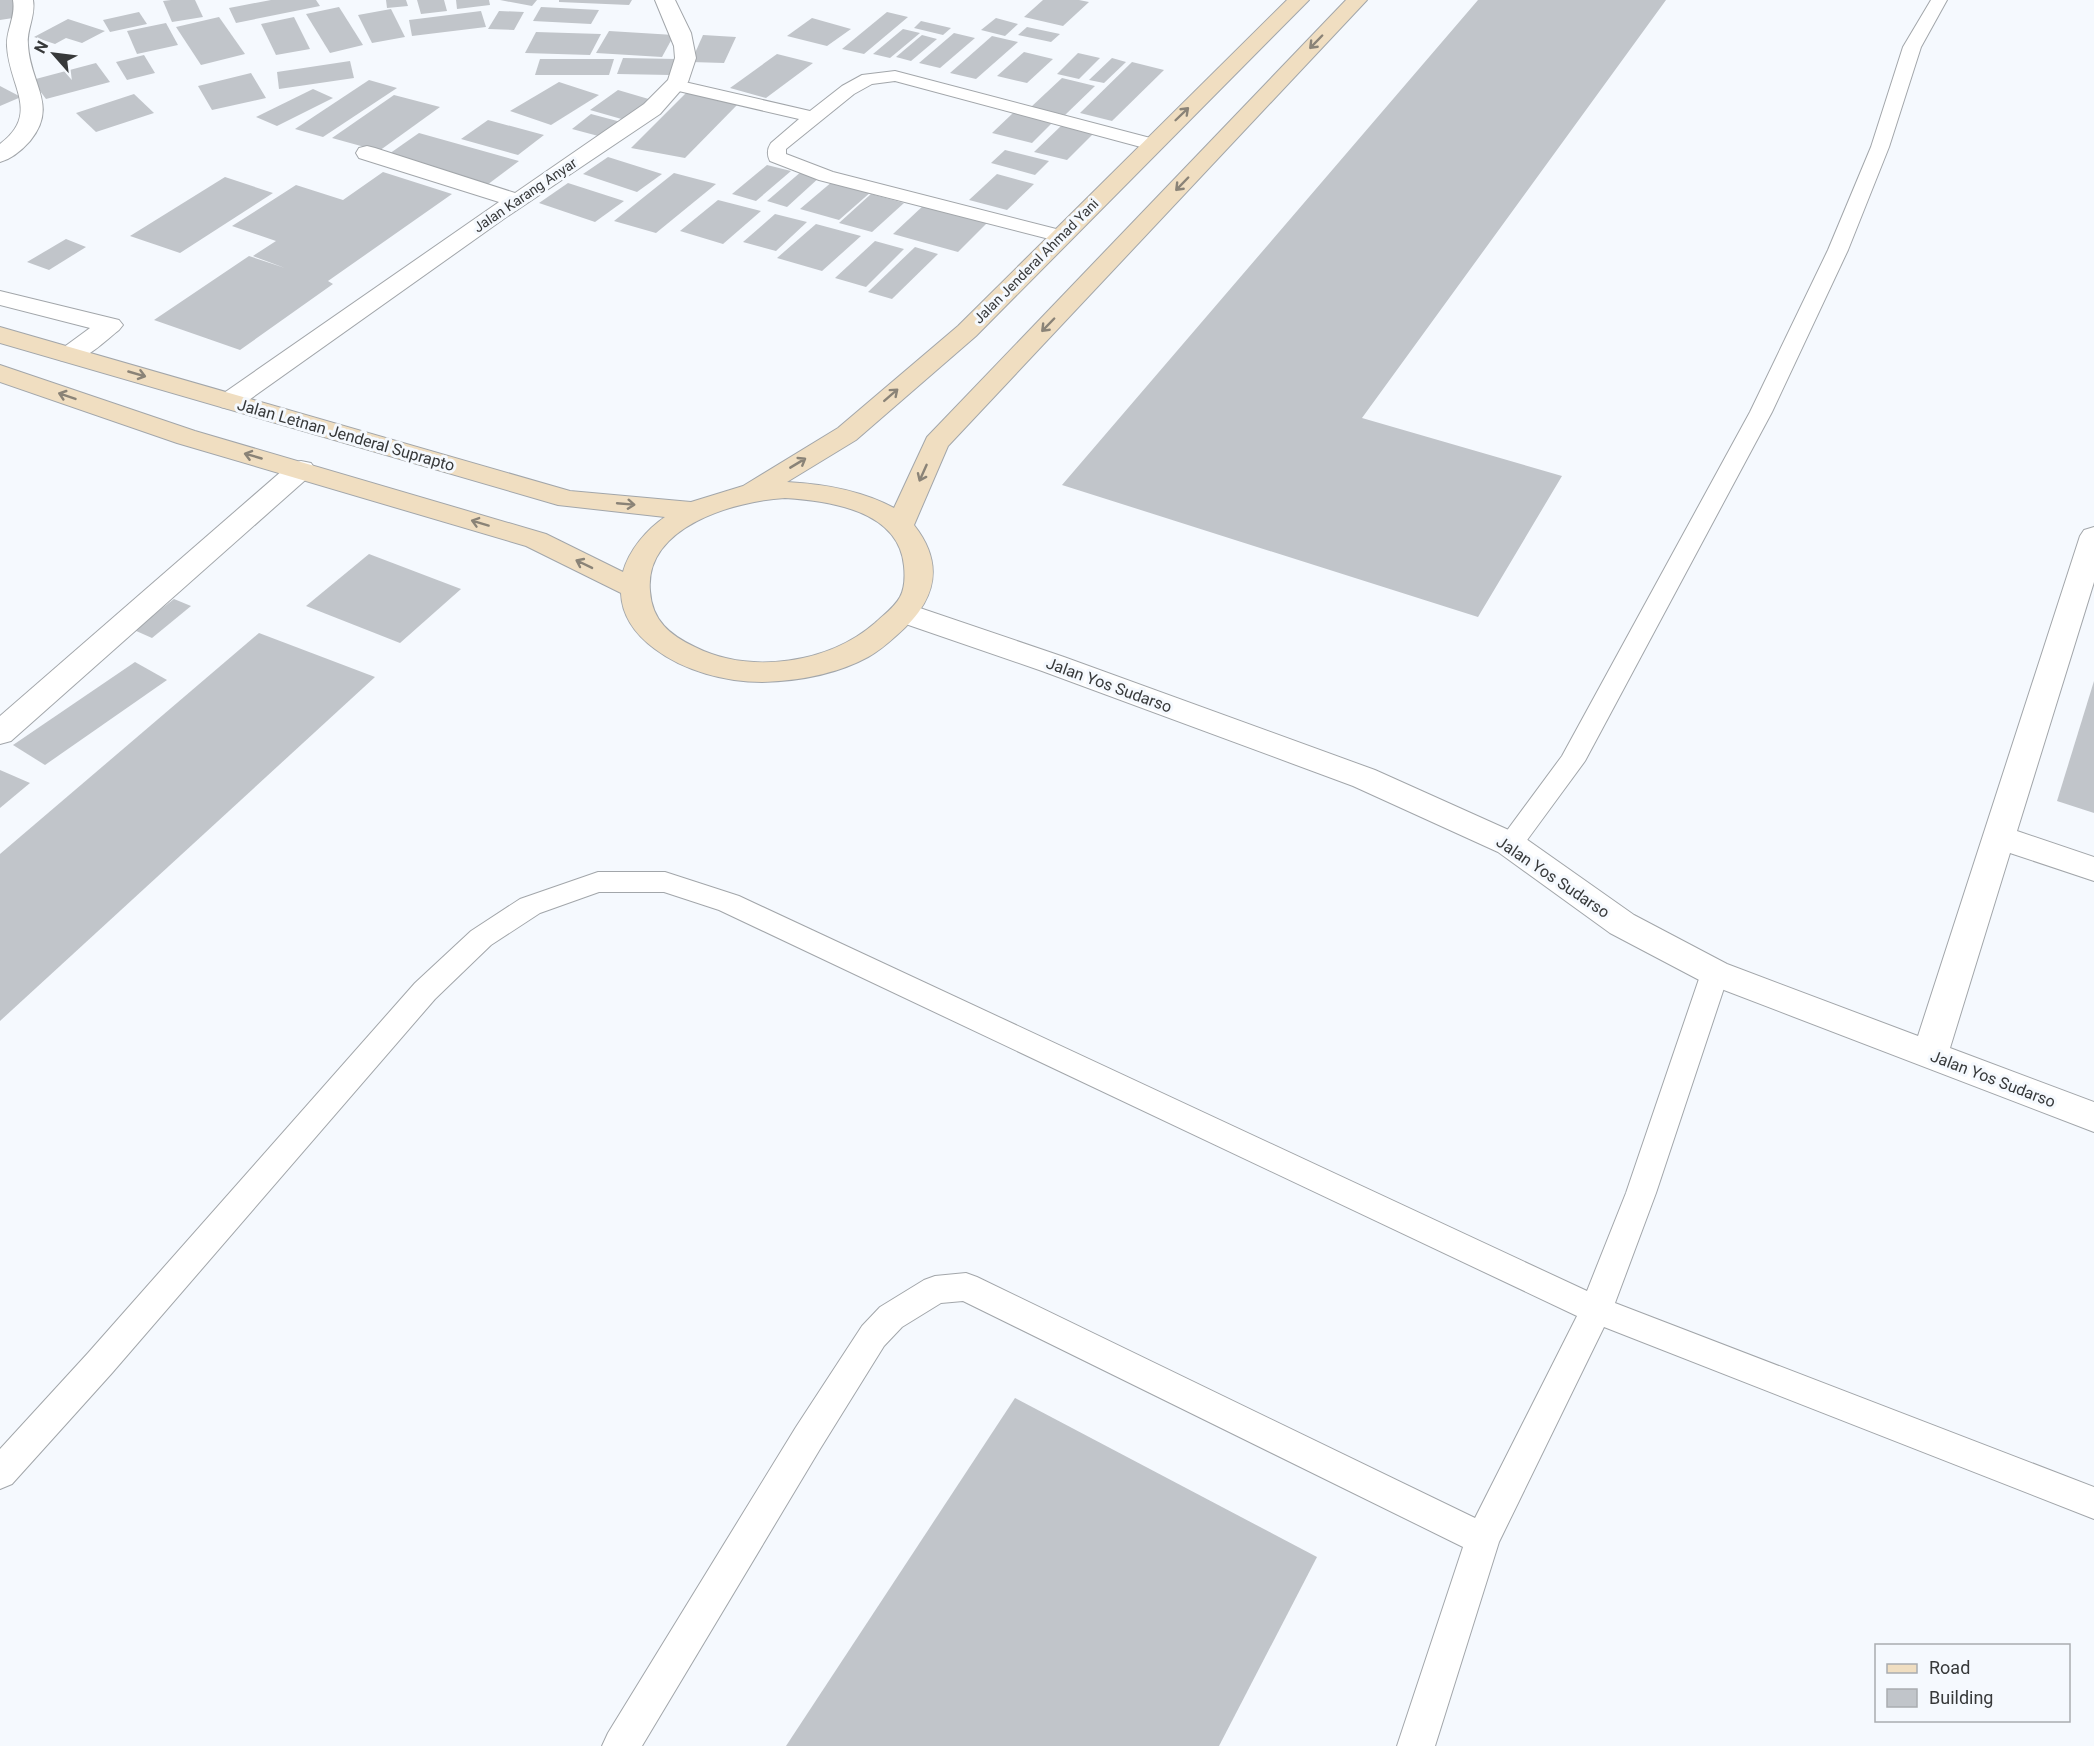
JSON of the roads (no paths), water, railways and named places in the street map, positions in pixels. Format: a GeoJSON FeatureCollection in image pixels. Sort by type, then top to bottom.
{"type":"FeatureCollection","features":[{"type":"Feature","properties":{"kind":"main road","name":"Jalan Jenderal Ahmad Yani"},"geometry":{"type":"LineString","coordinates":[[750,493],[847,434],[967,331],[1152,144],[1299,0]]}},
{"type":"Feature","properties":{"kind":"main road"},"geometry":{"type":"LineString","coordinates":[[899,527],[936,443],[1357,0]]}},
{"type":"Feature","properties":{"kind":"main road","name":"Jalan Letnan Jenderal Suprapto"},"geometry":{"type":"LineString","coordinates":[[0,335],[568,499],[696,511]]}},
{"type":"Feature","properties":{"kind":"main road"},"geometry":{"type":"LineString","coordinates":[[0,373],[186,437],[536,540],[633,588]]}},
{"type":"Feature","properties":{"kind":"main road"},"geometry":{"type":"LineString","coordinates":[[785,489],[819,491],[851,499],[878,510],[899,527],[915,548],[920,572],[915,596],[904,613],[869,644],[827,662],[779,671],[731,669],[689,657],[656,636],[637,609],[633,588],[638,566],[650,545],[670,526],[696,511],[722,500],[750,493],[785,489]]}},
{"type":"Feature","properties":{"kind":"street"},"geometry":{"type":"LineString","coordinates":[[0,155],[14,146],[25,134],[35,117],[23,79],[17,43],[26,11],[23,0]]}},
{"type":"Feature","properties":{"kind":"street","name":"Jalan Karang Anyar"},"geometry":{"type":"LineString","coordinates":[[230,401],[497,213],[652,109],[676,85],[682,76],[687,60],[686,45],[665,0]]}},
{"type":"Feature","properties":{"kind":"street"},"geometry":{"type":"LineString","coordinates":[[367,153],[518,201]]}},
{"type":"Feature","properties":{"kind":"street"},"geometry":{"type":"LineString","coordinates":[[0,298],[110,326],[69,355]]}},
{"type":"Feature","properties":{"kind":"street"},"geometry":{"type":"LineString","coordinates":[[0,733],[301,469]]}},
{"type":"Feature","properties":{"kind":"street"},"geometry":{"type":"LineString","coordinates":[[1930,1055],[2094,536]]}},
{"type":"Feature","properties":{"kind":"street","name":"Jalan Yos Sudarso"},"geometry":{"type":"LineString","coordinates":[[904,613],[1053,664],[1364,778],[1510,844],[1622,924],[1715,973],[2094,1117]]}},
{"type":"Feature","properties":{"kind":"street"},"geometry":{"type":"LineString","coordinates":[[1999,837],[2094,869]]}},
{"type":"Feature","properties":{"kind":"lane"},"geometry":{"type":"LineString","coordinates":[[1510,844],[1572,761],[1761,412],[1838,250],[1880,147],[1912,47],[1939,0]]}},
{"type":"Feature","properties":{"kind":"lane"},"geometry":{"type":"LineString","coordinates":[[1061,236],[826,176],[777,158],[777,147],[848,90],[868,78],[895,76],[1152,144]]}},
{"type":"Feature","properties":{"kind":"lane"},"geometry":{"type":"LineString","coordinates":[[676,85],[813,117]]}},
{"type":"Feature","properties":{"kind":"lane"},"geometry":{"type":"LineString","coordinates":[[0,1473],[100,1363],[425,991],[481,938],[530,906],[598,882],[665,882],[729,903],[1596,1310],[2094,1503]]}},
{"type":"Feature","properties":{"kind":"lane"},"geometry":{"type":"LineString","coordinates":[[1416,1746],[1483,1539],[1596,1310],[1641,1193],[1715,973]]}},
{"type":"Feature","properties":{"kind":"lane"},"geometry":{"type":"LineString","coordinates":[[621,1746],[808,1438],[873,1336],[891,1317],[934,1290],[966,1287],[1483,1539]]}}]}
